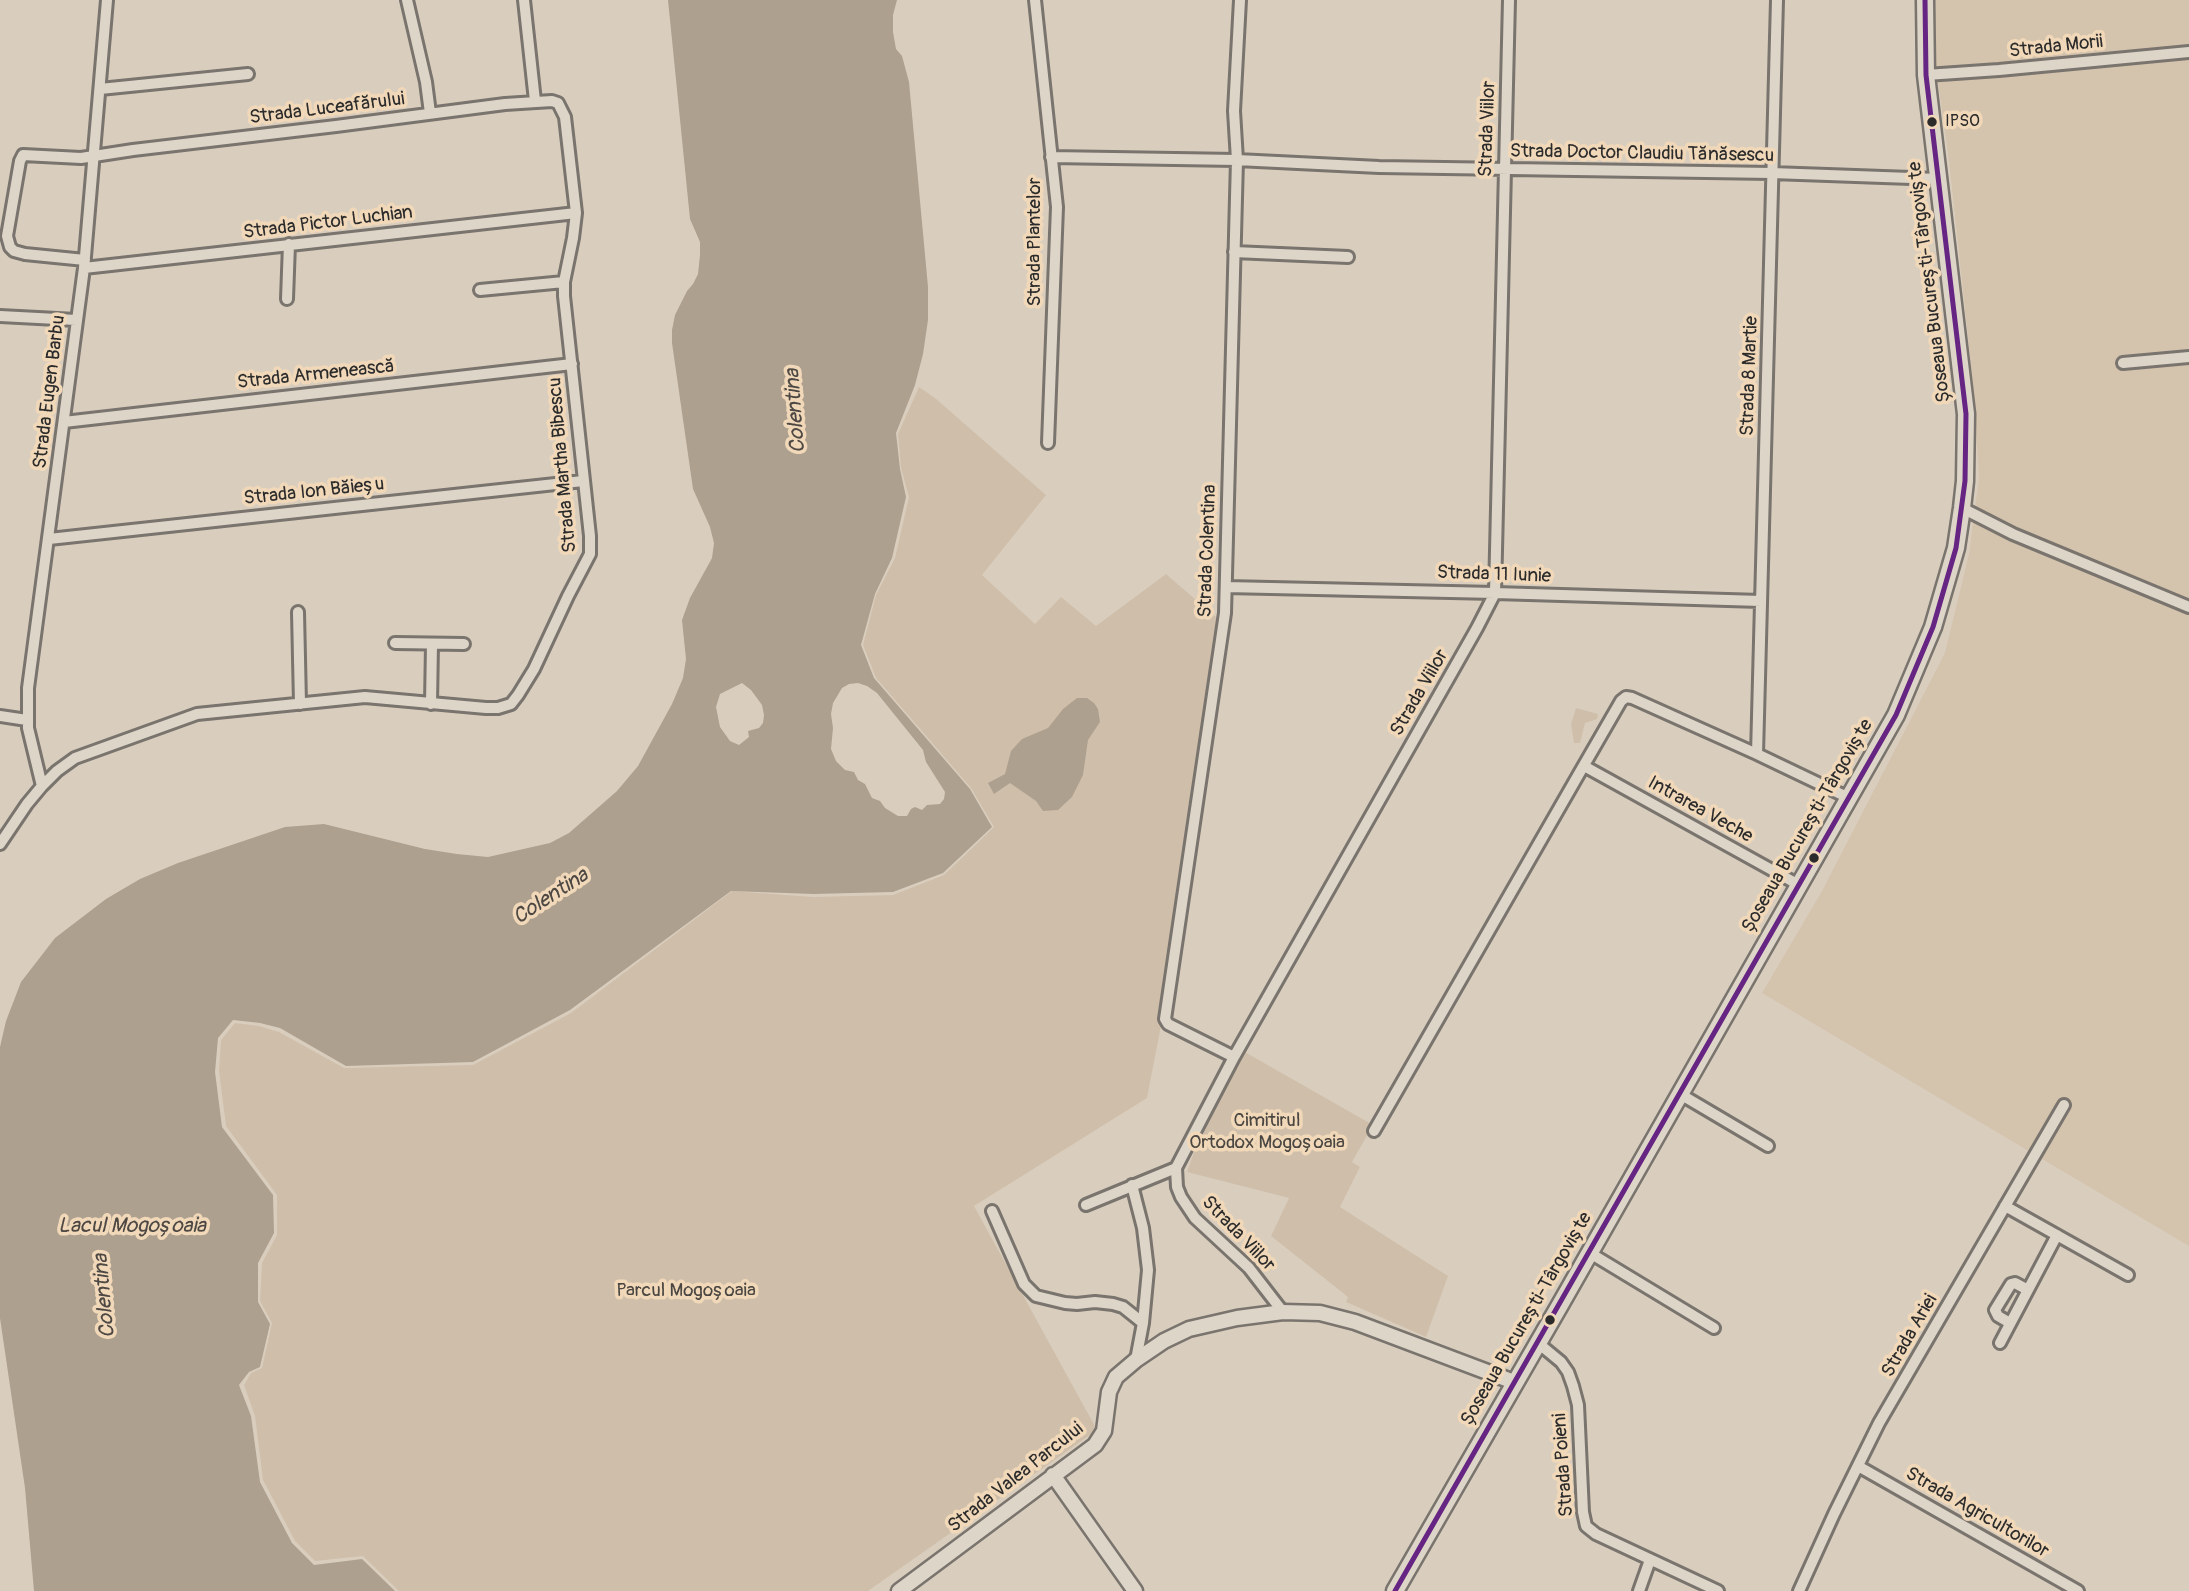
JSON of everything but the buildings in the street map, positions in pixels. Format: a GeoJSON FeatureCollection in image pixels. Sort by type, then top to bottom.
{"type":"FeatureCollection","features":[{"type":"Feature","properties":{"kind":"main road","name":"Șoseaua București-Târgoviște"},"geometry":{"type":"LineString","coordinates":[[1395,1591],[1896,715],[1921,661],[1946,586],[1962,508],[1966,414],[1927,75],[1925,0]]}},
{"type":"Feature","properties":{"kind":"street","name":"Strada Eugen Barbu"},"geometry":{"type":"LineString","coordinates":[[42,786],[27,720],[28,688],[85,264],[107,0]]}},
{"type":"Feature","properties":{"kind":"street"},"geometry":{"type":"LineString","coordinates":[[407,0],[426,82],[430,113]]}},
{"type":"Feature","properties":{"kind":"street"},"geometry":{"type":"LineString","coordinates":[[524,0],[535,101]]}},
{"type":"Feature","properties":{"kind":"street","name":"Strada Plantelor"},"geometry":{"type":"LineString","coordinates":[[1035,0],[1056,207],[1048,443]]}},
{"type":"Feature","properties":{"kind":"street","name":"Strada Colentina"},"geometry":{"type":"LineString","coordinates":[[1234,1058],[1168,1024],[1165,1019],[1225,613],[1237,160],[1234,111],[1240,0]]}},
{"type":"Feature","properties":{"kind":"street","name":"Strada Viilor"},"geometry":{"type":"LineString","coordinates":[[1283,1312],[1249,1268],[1195,1218],[1177,1187],[1176,1168],[1234,1058],[1495,593],[1509,0]]}},
{"type":"Feature","properties":{"kind":"street","name":"Strada 8 Martie"},"geometry":{"type":"LineString","coordinates":[[1757,754],[1777,0]]}},
{"type":"Feature","properties":{"kind":"street","name":"Strada Morii"},"geometry":{"type":"LineString","coordinates":[[1927,75],[2189,52]]}},
{"type":"Feature","properties":{"kind":"street"},"geometry":{"type":"LineString","coordinates":[[100,89],[248,74]]}},
{"type":"Feature","properties":{"kind":"street","name":"Strada Luceafărului"},"geometry":{"type":"LineString","coordinates":[[85,264],[14,251],[8,242],[23,155],[66,158],[95,156],[535,101],[552,101],[561,107]]}},
{"type":"Feature","properties":{"kind":"street","name":"Strada Martha Bibescu"},"geometry":{"type":"LineString","coordinates":[[0,844],[42,786],[75,758],[197,714],[365,697],[498,708],[511,704],[518,695],[534,669],[590,554],[564,282],[576,213],[565,117],[561,107]]}},
{"type":"Feature","properties":{"kind":"street","name":"Strada Doctor Claudiu Tănăsescu"},"geometry":{"type":"LineString","coordinates":[[1051,157],[1237,160],[1379,167],[1772,173],[1939,180]]}},
{"type":"Feature","properties":{"kind":"street","name":"Strada Pictor Luchian"},"geometry":{"type":"LineString","coordinates":[[85,264],[576,213]]}},
{"type":"Feature","properties":{"kind":"street"},"geometry":{"type":"LineString","coordinates":[[287,299],[289,244]]}},
{"type":"Feature","properties":{"kind":"street"},"geometry":{"type":"LineString","coordinates":[[1234,252],[1348,257]]}},
{"type":"Feature","properties":{"kind":"street"},"geometry":{"type":"LineString","coordinates":[[480,290],[564,282]]}},
{"type":"Feature","properties":{"kind":"street"},"geometry":{"type":"LineString","coordinates":[[0,316],[76,320]]}},
{"type":"Feature","properties":{"kind":"street"},"geometry":{"type":"LineString","coordinates":[[2123,363],[2189,356]]}},
{"type":"Feature","properties":{"kind":"street","name":"Strada Armenească"},"geometry":{"type":"LineString","coordinates":[[64,422],[572,364]]}},
{"type":"Feature","properties":{"kind":"street","name":"Strada Ion Băieșu"},"geometry":{"type":"LineString","coordinates":[[49,539],[583,481]]}},
{"type":"Feature","properties":{"kind":"street"},"geometry":{"type":"LineString","coordinates":[[1962,508],[2026,539],[2189,607]]}},
{"type":"Feature","properties":{"kind":"street","name":"Strada 11 Iunie"},"geometry":{"type":"LineString","coordinates":[[1226,587],[1761,601]]}},
{"type":"Feature","properties":{"kind":"street"},"geometry":{"type":"LineString","coordinates":[[298,612],[300,704]]}},
{"type":"Feature","properties":{"kind":"street"},"geometry":{"type":"LineString","coordinates":[[395,643],[464,644]]}},
{"type":"Feature","properties":{"kind":"street"},"geometry":{"type":"LineString","coordinates":[[431,704],[432,644]]}},
{"type":"Feature","properties":{"kind":"street"},"geometry":{"type":"LineString","coordinates":[[1374,1131],[1626,697],[1757,754],[1849,798]]}},
{"type":"Feature","properties":{"kind":"street"},"geometry":{"type":"LineString","coordinates":[[0,716],[27,720]]}},
{"type":"Feature","properties":{"kind":"street","name":"Intrarea Veche"},"geometry":{"type":"LineString","coordinates":[[1584,766],[1799,885]]}},
{"type":"Feature","properties":{"kind":"street"},"geometry":{"type":"LineString","coordinates":[[1680,1094],[1768,1146]]}},
{"type":"Feature","properties":{"kind":"street","name":"Strada Ariei"},"geometry":{"type":"LineString","coordinates":[[1799,1591],[1880,1423],[2064,1105]]}},
{"type":"Feature","properties":{"kind":"street"},"geometry":{"type":"LineString","coordinates":[[1086,1205],[1176,1168]]}},
{"type":"Feature","properties":{"kind":"street"},"geometry":{"type":"LineString","coordinates":[[1132,1185],[1147,1250],[1148,1270],[1136,1360]]}},
{"type":"Feature","properties":{"kind":"street"},"geometry":{"type":"LineString","coordinates":[[2005,1206],[2128,1275]]}},
{"type":"Feature","properties":{"kind":"street"},"geometry":{"type":"LineString","coordinates":[[992,1211],[1024,1284],[1036,1296],[1065,1303],[1113,1304],[1129,1311],[1143,1323]]}},
{"type":"Feature","properties":{"kind":"street"},"geometry":{"type":"LineString","coordinates":[[2000,1343],[2057,1235]]}},
{"type":"Feature","properties":{"kind":"street"},"geometry":{"type":"LineString","coordinates":[[1590,1253],[1714,1328]]}},
{"type":"Feature","properties":{"kind":"street"},"geometry":{"type":"LineString","coordinates":[[2011,1324],[1998,1316],[1995,1310],[2011,1284],[2015,1283],[2028,1290]]}},
{"type":"Feature","properties":{"kind":"street","name":"Strada Valea Parcului"},"geometry":{"type":"LineString","coordinates":[[899,1591],[1100,1439],[1104,1431],[1111,1386],[1120,1372],[1164,1341],[1189,1329],[1283,1312],[1320,1313],[1338,1317],[1514,1382]]}},
{"type":"Feature","properties":{"kind":"street","name":"Strada Poieni"},"geometry":{"type":"LineString","coordinates":[[1538,1343],[1561,1362],[1568,1372],[1576,1395],[1581,1435],[1584,1522],[1596,1535],[1718,1591]]}},
{"type":"Feature","properties":{"kind":"street","name":"Strada Agricultorilor"},"geometry":{"type":"LineString","coordinates":[[1858,1466],[2078,1591]]}},
{"type":"Feature","properties":{"kind":"street"},"geometry":{"type":"LineString","coordinates":[[1053,1475],[1135,1591]]}},
{"type":"Feature","properties":{"kind":"street"},"geometry":{"type":"LineString","coordinates":[[1639,1591],[1650,1560]]}},
{"type":"Feature","properties":{"kind":"shaded area"},"geometry":{"type":"Polygon","coordinates":[[[1934,0],[2189,0],[2189,1246],[1762,993],[1822,891],[1945,653],[1969,554],[1979,478],[1974,393],[1949,160],[1934,53],[1934,0]]]}},
{"type":"Feature","properties":{"kind":"green space","name":"Parcul Mogoșoaia"},"geometry":{"type":"Polygon","coordinates":[[[919,387],[1046,495],[982,575],[1035,624],[1061,597],[1096,626],[1166,574],[1217,618],[1160,1031],[1147,1098],[974,1206],[1097,1430],[868,1591],[399,1591],[363,1556],[315,1561],[295,1541],[263,1480],[255,1416],[244,1385],[251,1373],[262,1368],[272,1323],[260,1301],[262,1263],[277,1235],[277,1195],[226,1126],[219,1071],[221,1040],[235,1023],[279,1032],[344,1068],[473,1065],[571,1013],[732,891],[813,897],[893,895],[944,875],[994,827],[971,788],[876,678],[863,645],[876,595],[895,558],[909,497],[901,468],[898,434],[919,387]]]}},
{"type":"Feature","properties":{"kind":"green space"},"geometry":{"type":"Polygon","coordinates":[[[1576,708],[1598,714],[1597,719],[1585,723],[1580,743],[1574,743],[1571,724],[1576,708]]]}},
{"type":"Feature","properties":{"kind":"green space","name":"Cimitirul Ortodox Mogoșoaia"},"geometry":{"type":"Polygon","coordinates":[[[1243,1051],[1373,1125],[1352,1162],[1360,1167],[1340,1207],[1448,1276],[1426,1337],[1346,1302],[1348,1297],[1271,1236],[1289,1198],[1187,1172],[1197,1144],[1243,1051]]]}},
{"type":"Feature","properties":{"kind":"water","name":"Lacul Mogoșoaia"},"geometry":{"type":"Polygon","coordinates":[[[668,0],[897,0],[893,15],[893,32],[896,49],[902,56],[909,82],[928,287],[928,320],[915,385],[896,433],[906,497],[892,558],[875,594],[861,645],[874,678],[970,789],[992,827],[943,873],[893,892],[813,894],[731,891],[570,1010],[473,1062],[346,1066],[280,1028],[233,1020],[218,1038],[215,1072],[222,1127],[273,1195],[274,1233],[258,1263],[258,1302],[270,1324],[260,1367],[249,1372],[239,1385],[251,1416],[260,1482],[292,1543],[314,1565],[362,1559],[395,1591],[34,1591],[25,1488],[0,1318],[0,1047],[6,1021],[21,982],[55,938],[106,899],[140,879],[178,863],[285,827],[324,824],[425,849],[488,857],[550,843],[569,833],[617,791],[638,766],[683,678],[686,659],[682,620],[690,598],[712,558],[714,543],[693,489],[672,343],[675,315],[698,274],[700,242],[690,219],[668,0]],[[742,683],[720,694],[716,707],[720,727],[730,741],[739,745],[749,737],[748,731],[759,728],[764,715],[762,705],[742,683]],[[858,683],[842,688],[833,703],[831,749],[836,761],[845,770],[854,772],[858,780],[865,784],[872,798],[898,816],[907,816],[915,807],[922,810],[927,805],[940,804],[945,792],[926,762],[923,750],[877,693],[858,683]]]}},
{"type":"Feature","properties":{"kind":"water"},"geometry":{"type":"Polygon","coordinates":[[[1077,698],[1087,698],[1094,703],[1100,722],[1088,740],[1083,775],[1072,797],[1058,810],[1043,811],[1036,801],[1010,783],[994,794],[988,783],[1005,774],[1011,751],[1022,739],[1048,728],[1063,709],[1077,698]]]}},
{"type":"Feature","properties":{"kind":"transit line"},"geometry":{"type":"LineString","coordinates":[[1395,1591],[1896,715],[1933,627],[1956,548],[1965,481],[1966,414],[1926,75],[1925,0]]}},
{"type":"Feature","properties":{"kind":"place","name":"IPSO"},"geometry":{"type":"Point","coordinates":[1932,122]}},
{"type":"Feature","properties":{"kind":"water label","name":"Colentina"},"geometry":{"type":"Point","coordinates":[796,411]}},
{"type":"Feature","properties":{"kind":"water label","name":"Colentina"},"geometry":{"type":"Point","coordinates":[551,897]}},
{"type":"Feature","properties":{"kind":"water label","name":"Colentina"},"geometry":{"type":"Point","coordinates":[105,1296]}}]}
